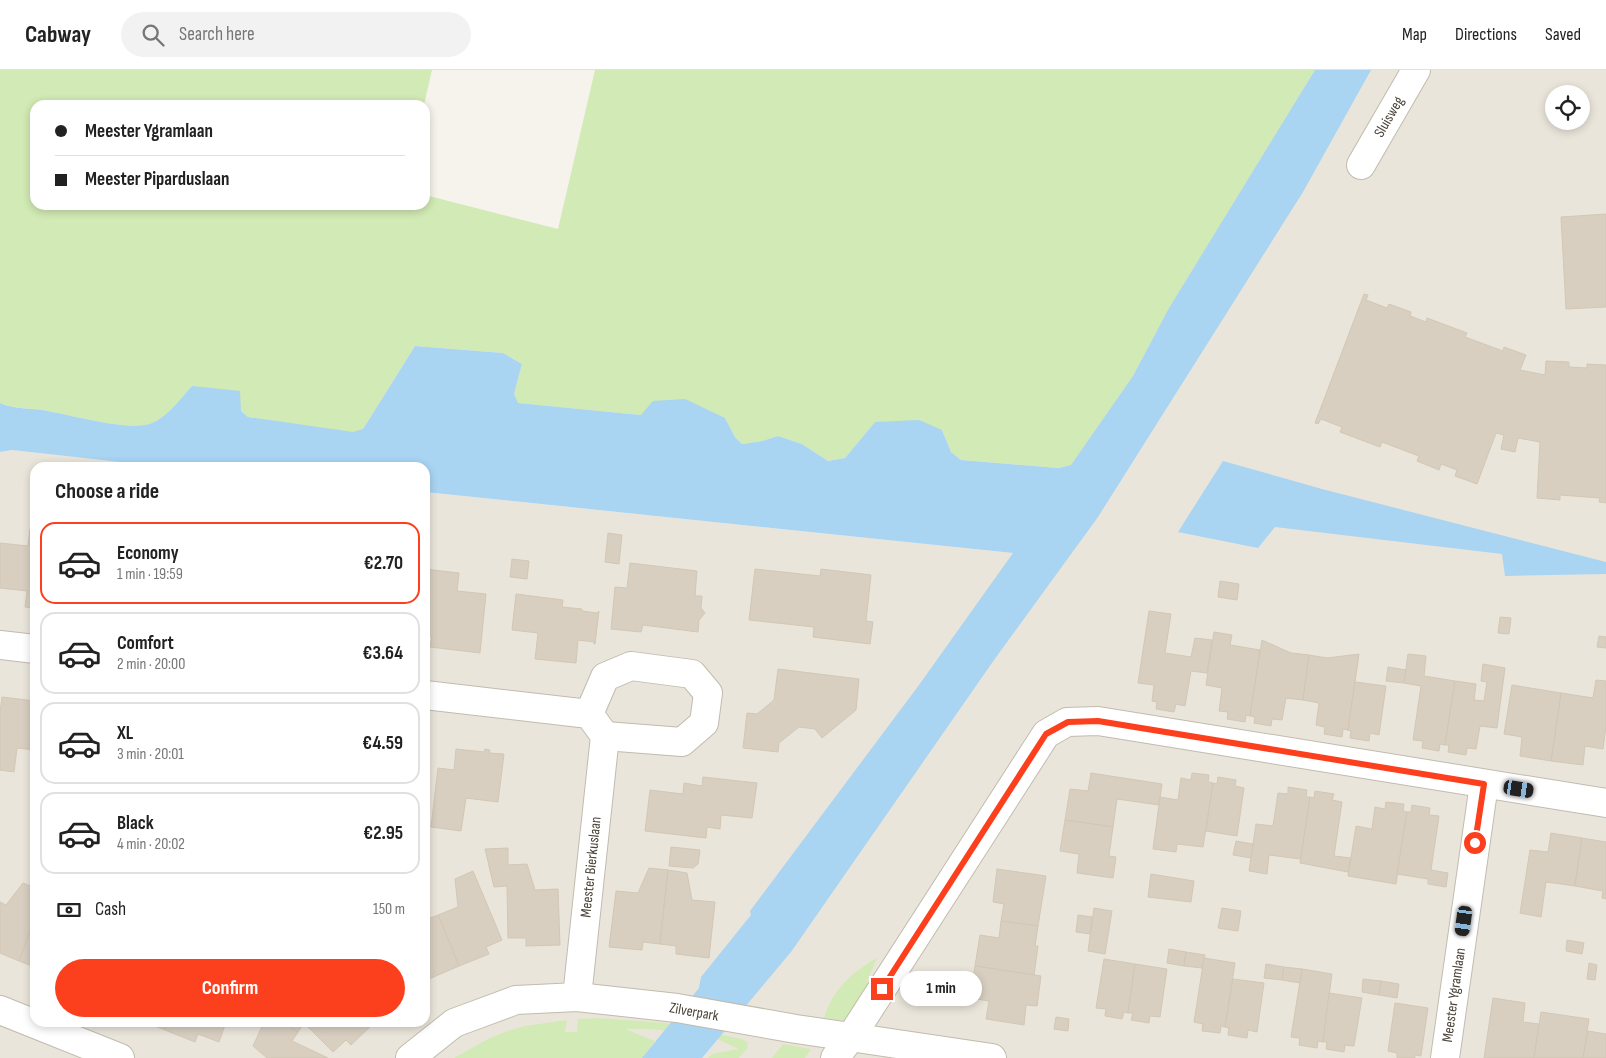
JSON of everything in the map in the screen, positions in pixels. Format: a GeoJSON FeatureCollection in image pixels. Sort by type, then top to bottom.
{"type":"FeatureCollection","features":[{"type":"Feature","properties":{"kind":"street","name":"Sluisweg"},"geometry":{"type":"LineString","coordinates":[[1361,165],[1416,70]]}},
{"type":"Feature","properties":{"kind":"street"},"geometry":{"type":"LineString","coordinates":[[0,645],[30,649]]}},
{"type":"Feature","properties":{"kind":"street"},"geometry":{"type":"LineString","coordinates":[[430,696],[589,714],[605,736],[682,742],[704,723],[708,693],[692,674],[631,666],[605,677],[589,714]]}},
{"type":"Feature","properties":{"kind":"street"},"geometry":{"type":"LineString","coordinates":[[843,1048],[1046,734],[1068,722],[1098,721],[1606,803]]}},
{"type":"Feature","properties":{"kind":"street","name":"Meester Bierkuslaan"},"geometry":{"type":"LineString","coordinates":[[577,997],[605,736]]}},
{"type":"Feature","properties":{"kind":"street","name":"Meester Ygramlaan"},"geometry":{"type":"LineString","coordinates":[[1445,1058],[1484,784]]}},
{"type":"Feature","properties":{"kind":"street","name":"Zilverpark"},"geometry":{"type":"LineString","coordinates":[[410,1058],[454,1023],[516,1000],[577,997],[677,1008],[778,1026],[843,1048],[992,1058]]}},
{"type":"Feature","properties":{"kind":"street"},"geometry":{"type":"LineString","coordinates":[[0,1010],[30,1022]]}},
{"type":"Feature","properties":{"kind":"street"},"geometry":{"type":"LineString","coordinates":[[42,1027],[120,1058]]}},
{"type":"Feature","properties":{"kind":"shaded area"},"geometry":{"type":"Polygon","coordinates":[[[1315,70],[1606,70],[1606,1058],[0,1058],[0,452],[12,450],[127,462],[30,462],[30,1027],[430,1027],[430,493],[1013,553],[1315,70]]]}},
{"type":"Feature","properties":{"kind":"green space"},"geometry":{"type":"Polygon","coordinates":[[[0,70],[432,70],[425,100],[30,100],[30,210],[430,210],[430,196],[558,229],[595,70],[1315,70],[1169,308],[1133,376],[1071,465],[1057,468],[961,460],[951,452],[942,430],[875,422],[845,458],[828,461],[802,444],[778,436],[742,444],[735,437],[725,418],[641,415],[517,403],[514,394],[522,364],[503,353],[415,346],[363,429],[353,433],[248,417],[241,411],[192,386],[161,418],[149,424],[139,426],[111,424],[0,403],[0,70]]]}},
{"type":"Feature","properties":{"kind":"green space"},"geometry":{"type":"Polygon","coordinates":[[[877,958],[868,979],[860,1023],[824,1018],[833,998],[844,982],[859,969],[877,958]]]}},
{"type":"Feature","properties":{"kind":"green space"},"geometry":{"type":"Polygon","coordinates":[[[597,1018],[665,1023],[742,1039],[748,1043],[747,1048],[739,1058],[708,1058],[712,1054],[739,1049],[713,1037],[652,1029],[625,1029],[655,1041],[642,1058],[454,1058],[507,1031],[525,1026],[567,1020],[565,1032],[577,1032],[578,1019],[597,1018]]]}},
{"type":"Feature","properties":{"kind":"green space"},"geometry":{"type":"Polygon","coordinates":[[[783,1044],[811,1049],[805,1058],[772,1058],[783,1044]]]}},
{"type":"Feature","properties":{"kind":"water"},"geometry":{"type":"Polygon","coordinates":[[[1315,70],[1371,70],[1303,192],[1098,517],[994,660],[791,952],[702,1058],[642,1058],[699,988],[701,977],[751,915],[750,911],[919,685],[1013,553],[430,493],[430,462],[121,462],[12,450],[0,452],[0,403],[111,424],[139,426],[149,424],[161,418],[192,386],[240,391],[241,411],[248,417],[353,432],[363,429],[415,346],[503,353],[522,364],[514,394],[518,403],[641,415],[653,401],[685,399],[725,418],[735,437],[742,444],[778,436],[802,444],[828,461],[845,458],[875,422],[919,420],[942,430],[951,452],[961,460],[1058,468],[1071,465],[1133,376],[1169,308],[1315,70]]]}},
{"type":"Feature","properties":{"kind":"water"},"geometry":{"type":"Polygon","coordinates":[[[1223,461],[1322,489],[1606,562],[1606,574],[1505,576],[1502,554],[1275,527],[1258,548],[1178,532],[1223,461]]]}},
{"type":"Feature","properties":{"kind":"building"},"geometry":{"type":"Polygon","coordinates":[[[1606,214],[1606,307],[1566,309],[1561,217],[1606,214]]]}},
{"type":"Feature","properties":{"kind":"building"},"geometry":{"type":"Polygon","coordinates":[[[1364,294],[1368,295],[1366,300],[1387,308],[1389,304],[1411,312],[1410,316],[1426,322],[1427,318],[1467,333],[1465,337],[1503,351],[1504,347],[1526,355],[1520,370],[1545,375],[1546,361],[1569,362],[1569,367],[1587,368],[1587,364],[1606,365],[1606,503],[1599,502],[1600,498],[1560,495],[1560,500],[1537,498],[1540,442],[1518,438],[1515,452],[1501,449],[1504,435],[1496,433],[1477,484],[1455,476],[1457,470],[1441,464],[1439,470],[1417,461],[1419,456],[1382,442],[1380,447],[1340,432],[1342,427],[1321,419],[1318,424],[1315,423],[1364,294]]]}},
{"type":"Feature","properties":{"kind":"building"},"geometry":{"type":"Polygon","coordinates":[[[30,529],[30,608],[25,607],[27,591],[0,588],[0,543],[28,546],[30,529]]]}},
{"type":"Feature","properties":{"kind":"building"},"geometry":{"type":"Polygon","coordinates":[[[608,533],[622,535],[619,564],[605,562],[608,533]]]}},
{"type":"Feature","properties":{"kind":"building"},"geometry":{"type":"Polygon","coordinates":[[[512,559],[529,561],[527,579],[510,577],[512,559]]]}},
{"type":"Feature","properties":{"kind":"building"},"geometry":{"type":"Polygon","coordinates":[[[630,563],[697,571],[695,596],[702,596],[701,608],[705,613],[699,620],[698,632],[643,625],[641,632],[611,629],[615,587],[627,588],[630,563]]]}},
{"type":"Feature","properties":{"kind":"building"},"geometry":{"type":"Polygon","coordinates":[[[755,569],[820,576],[821,569],[871,575],[866,621],[873,622],[870,644],[813,637],[814,627],[749,620],[755,569]]]}},
{"type":"Feature","properties":{"kind":"building"},"geometry":{"type":"Polygon","coordinates":[[[430,570],[459,573],[457,591],[486,594],[480,653],[430,647],[432,637],[430,637],[430,570]]]}},
{"type":"Feature","properties":{"kind":"building"},"geometry":{"type":"Polygon","coordinates":[[[1220,581],[1239,584],[1237,600],[1218,597],[1220,581]]]}},
{"type":"Feature","properties":{"kind":"building"},"geometry":{"type":"Polygon","coordinates":[[[516,594],[563,600],[562,607],[597,613],[599,611],[595,644],[594,642],[578,640],[576,663],[535,659],[538,633],[512,630],[516,594]]]}},
{"type":"Feature","properties":{"kind":"building"},"geometry":{"type":"Polygon","coordinates":[[[1149,611],[1171,614],[1165,653],[1191,657],[1195,638],[1212,640],[1207,673],[1191,671],[1185,706],[1176,704],[1174,712],[1156,709],[1157,702],[1152,701],[1154,685],[1138,683],[1149,611]]]}},
{"type":"Feature","properties":{"kind":"building"},"geometry":{"type":"Polygon","coordinates":[[[1500,617],[1511,618],[1509,634],[1498,633],[1500,617]]]}},
{"type":"Feature","properties":{"kind":"building"},"geometry":{"type":"Polygon","coordinates":[[[1214,632],[1232,635],[1230,645],[1260,650],[1250,716],[1246,715],[1245,722],[1227,719],[1228,712],[1219,711],[1222,688],[1206,685],[1214,632]]]}},
{"type":"Feature","properties":{"kind":"building"},"geometry":{"type":"Polygon","coordinates":[[[1599,636],[1606,637],[1606,648],[1597,647],[1599,636]]]}},
{"type":"Feature","properties":{"kind":"building"},"geometry":{"type":"Polygon","coordinates":[[[1262,640],[1291,653],[1309,655],[1303,700],[1286,698],[1282,720],[1272,719],[1271,726],[1254,723],[1255,717],[1250,716],[1262,640]]]}},
{"type":"Feature","properties":{"kind":"building"},"geometry":{"type":"Polygon","coordinates":[[[1359,654],[1348,730],[1343,729],[1342,737],[1324,734],[1325,727],[1316,725],[1319,703],[1303,700],[1309,655],[1327,658],[1359,654]]]}},
{"type":"Feature","properties":{"kind":"building"},"geometry":{"type":"Polygon","coordinates":[[[1408,654],[1426,656],[1424,676],[1455,681],[1445,745],[1440,744],[1439,751],[1422,748],[1423,741],[1413,740],[1421,686],[1404,683],[1408,654]]]}},
{"type":"Feature","properties":{"kind":"building"},"geometry":{"type":"Polygon","coordinates":[[[1483,664],[1505,668],[1497,728],[1480,726],[1476,749],[1467,748],[1466,755],[1448,752],[1449,745],[1445,745],[1455,681],[1476,684],[1474,700],[1484,701],[1487,682],[1481,681],[1483,664]]]}},
{"type":"Feature","properties":{"kind":"building"},"geometry":{"type":"Polygon","coordinates":[[[1388,667],[1406,670],[1404,683],[1386,681],[1388,667]]]}},
{"type":"Feature","properties":{"kind":"building"},"geometry":{"type":"Polygon","coordinates":[[[778,669],[859,679],[856,710],[822,738],[815,729],[799,727],[779,743],[778,752],[743,748],[747,713],[757,714],[774,700],[778,669]]]}},
{"type":"Feature","properties":{"kind":"building"},"geometry":{"type":"Polygon","coordinates":[[[1596,680],[1606,681],[1606,726],[1603,749],[1585,746],[1583,765],[1551,761],[1561,693],[1593,698],[1596,680]]]}},
{"type":"Feature","properties":{"kind":"building"},"geometry":{"type":"Polygon","coordinates":[[[1355,682],[1386,686],[1379,735],[1370,733],[1369,741],[1350,738],[1351,731],[1348,730],[1355,682]]]}},
{"type":"Feature","properties":{"kind":"building"},"geometry":{"type":"Polygon","coordinates":[[[1512,685],[1561,693],[1551,761],[1520,756],[1522,737],[1504,734],[1512,685]]]}},
{"type":"Feature","properties":{"kind":"building"},"geometry":{"type":"Polygon","coordinates":[[[2,697],[30,700],[30,749],[17,748],[14,772],[0,770],[0,712],[2,697]]]}},
{"type":"Feature","properties":{"kind":"building"},"geometry":{"type":"Polygon","coordinates":[[[456,749],[484,752],[485,749],[490,750],[489,753],[504,754],[498,802],[466,798],[461,831],[431,827],[438,768],[454,770],[456,749]]]}},
{"type":"Feature","properties":{"kind":"building"},"geometry":{"type":"Polygon","coordinates":[[[1091,773],[1162,784],[1159,805],[1117,799],[1113,827],[1065,820],[1070,789],[1088,791],[1091,773]]]}},
{"type":"Feature","properties":{"kind":"building"},"geometry":{"type":"Polygon","coordinates":[[[1192,773],[1209,775],[1208,782],[1213,783],[1203,847],[1177,844],[1176,852],[1153,849],[1160,797],[1178,800],[1181,778],[1191,780],[1192,773]]]}},
{"type":"Feature","properties":{"kind":"building"},"geometry":{"type":"Polygon","coordinates":[[[703,777],[757,783],[752,818],[721,815],[720,829],[707,827],[706,838],[645,831],[650,790],[683,794],[684,783],[702,786],[703,777]]]}},
{"type":"Feature","properties":{"kind":"building"},"geometry":{"type":"Polygon","coordinates":[[[1218,777],[1236,780],[1235,786],[1244,788],[1237,836],[1206,831],[1213,783],[1217,784],[1218,777]]]}},
{"type":"Feature","properties":{"kind":"building"},"geometry":{"type":"Polygon","coordinates":[[[1288,787],[1307,790],[1306,797],[1310,797],[1301,859],[1269,855],[1267,874],[1249,871],[1256,824],[1273,826],[1278,793],[1288,794],[1288,787]]]}},
{"type":"Feature","properties":{"kind":"building"},"geometry":{"type":"Polygon","coordinates":[[[1315,791],[1334,794],[1332,800],[1342,802],[1334,856],[1351,858],[1348,872],[1300,863],[1310,797],[1314,798],[1315,791]]]}},
{"type":"Feature","properties":{"kind":"building"},"geometry":{"type":"Polygon","coordinates":[[[1386,802],[1404,804],[1403,811],[1407,812],[1396,884],[1348,876],[1356,826],[1372,829],[1375,807],[1385,809],[1386,802]]]}},
{"type":"Feature","properties":{"kind":"building"},"geometry":{"type":"Polygon","coordinates":[[[1412,805],[1430,808],[1429,815],[1439,816],[1431,870],[1448,873],[1446,887],[1428,884],[1428,879],[1397,874],[1407,812],[1411,812],[1412,805]]]}},
{"type":"Feature","properties":{"kind":"building"},"geometry":{"type":"Polygon","coordinates":[[[1065,820],[1113,827],[1109,856],[1116,857],[1113,878],[1077,873],[1079,854],[1060,851],[1065,820]]]}},
{"type":"Feature","properties":{"kind":"building"},"geometry":{"type":"Polygon","coordinates":[[[1551,833],[1582,838],[1575,886],[1546,882],[1541,917],[1520,913],[1530,850],[1548,852],[1551,833]]]}},
{"type":"Feature","properties":{"kind":"building"},"geometry":{"type":"Polygon","coordinates":[[[1582,838],[1606,842],[1606,899],[1602,898],[1603,891],[1575,886],[1582,838]]]}},
{"type":"Feature","properties":{"kind":"building"},"geometry":{"type":"Polygon","coordinates":[[[1236,841],[1253,844],[1251,858],[1233,855],[1236,841]]]}},
{"type":"Feature","properties":{"kind":"building"},"geometry":{"type":"Polygon","coordinates":[[[671,847],[700,850],[698,864],[693,868],[669,866],[671,847]]]}},
{"type":"Feature","properties":{"kind":"building"},"geometry":{"type":"Polygon","coordinates":[[[508,848],[508,865],[527,864],[535,890],[558,889],[560,945],[526,946],[526,938],[508,938],[507,886],[494,887],[485,849],[508,848]]]}},
{"type":"Feature","properties":{"kind":"building"},"geometry":{"type":"Polygon","coordinates":[[[649,868],[668,870],[660,944],[643,942],[642,950],[609,947],[616,891],[638,893],[649,868]]]}},
{"type":"Feature","properties":{"kind":"building"},"geometry":{"type":"Polygon","coordinates":[[[997,869],[1046,876],[1038,926],[1001,921],[1004,904],[993,902],[997,869]]]}},
{"type":"Feature","properties":{"kind":"building"},"geometry":{"type":"Polygon","coordinates":[[[668,870],[687,873],[692,900],[715,902],[709,958],[676,954],[676,946],[660,944],[668,870]]]}},
{"type":"Feature","properties":{"kind":"building"},"geometry":{"type":"Polygon","coordinates":[[[473,871],[502,940],[486,947],[489,954],[459,966],[438,915],[458,907],[455,879],[473,871]]]}},
{"type":"Feature","properties":{"kind":"building"},"geometry":{"type":"Polygon","coordinates":[[[1151,874],[1194,881],[1191,902],[1148,897],[1151,874]]]}},
{"type":"Feature","properties":{"kind":"building"},"geometry":{"type":"Polygon","coordinates":[[[23,883],[30,886],[30,931],[19,961],[0,953],[0,902],[6,905],[23,883]]]}},
{"type":"Feature","properties":{"kind":"building"},"geometry":{"type":"Polygon","coordinates":[[[1094,908],[1112,911],[1105,954],[1088,951],[1094,908]]]}},
{"type":"Feature","properties":{"kind":"building"},"geometry":{"type":"Polygon","coordinates":[[[1222,908],[1241,911],[1238,931],[1218,928],[1222,908]]]}},
{"type":"Feature","properties":{"kind":"building"},"geometry":{"type":"Polygon","coordinates":[[[438,915],[459,966],[430,979],[430,918],[438,915]]]}},
{"type":"Feature","properties":{"kind":"building"},"geometry":{"type":"Polygon","coordinates":[[[1078,915],[1092,917],[1090,934],[1076,932],[1078,915]]]}},
{"type":"Feature","properties":{"kind":"building"},"geometry":{"type":"Polygon","coordinates":[[[1001,921],[1038,926],[1035,946],[1038,946],[1034,975],[975,966],[980,935],[999,938],[1001,921]]]}},
{"type":"Feature","properties":{"kind":"building"},"geometry":{"type":"Polygon","coordinates":[[[30,931],[30,965],[19,961],[30,931]]]}},
{"type":"Feature","properties":{"kind":"building"},"geometry":{"type":"Polygon","coordinates":[[[1567,940],[1584,943],[1582,954],[1566,951],[1567,940]]]}},
{"type":"Feature","properties":{"kind":"building"},"geometry":{"type":"Polygon","coordinates":[[[1169,949],[1186,952],[1184,966],[1167,963],[1169,949]]]}},
{"type":"Feature","properties":{"kind":"building"},"geometry":{"type":"Polygon","coordinates":[[[1186,952],[1205,955],[1202,968],[1184,966],[1186,952]]]}},
{"type":"Feature","properties":{"kind":"building"},"geometry":{"type":"Polygon","coordinates":[[[1204,958],[1235,963],[1225,1027],[1221,1026],[1220,1033],[1202,1031],[1203,1024],[1194,1022],[1204,958]]]}},
{"type":"Feature","properties":{"kind":"building"},"geometry":{"type":"Polygon","coordinates":[[[1104,959],[1135,964],[1128,1013],[1124,1012],[1122,1019],[1105,1016],[1106,1009],[1096,1008],[1104,959]]]}},
{"type":"Feature","properties":{"kind":"building"},"geometry":{"type":"Polygon","coordinates":[[[1589,963],[1597,965],[1595,980],[1587,979],[1589,963]]]}},
{"type":"Feature","properties":{"kind":"building"},"geometry":{"type":"Polygon","coordinates":[[[1135,964],[1167,969],[1160,1017],[1150,1016],[1149,1023],[1131,1020],[1133,1013],[1128,1013],[1135,964]]]}},
{"type":"Feature","properties":{"kind":"building"},"geometry":{"type":"Polygon","coordinates":[[[1266,964],[1284,967],[1282,980],[1264,978],[1266,964]]]}},
{"type":"Feature","properties":{"kind":"building"},"geometry":{"type":"Polygon","coordinates":[[[975,966],[1041,976],[1037,1006],[1026,1005],[1024,1025],[986,1019],[989,1001],[970,998],[975,966]]]}},
{"type":"Feature","properties":{"kind":"building"},"geometry":{"type":"Polygon","coordinates":[[[1284,967],[1302,969],[1300,983],[1282,980],[1284,967]]]}},
{"type":"Feature","properties":{"kind":"building"},"geometry":{"type":"Polygon","coordinates":[[[1302,969],[1332,974],[1323,1042],[1318,1041],[1317,1048],[1299,1045],[1300,1038],[1291,1037],[1302,969]]]}},
{"type":"Feature","properties":{"kind":"building"},"geometry":{"type":"Polygon","coordinates":[[[1233,979],[1264,983],[1257,1032],[1248,1030],[1247,1038],[1228,1035],[1229,1028],[1225,1027],[1233,979]]]}},
{"type":"Feature","properties":{"kind":"building"},"geometry":{"type":"Polygon","coordinates":[[[1363,979],[1381,981],[1379,995],[1362,992],[1363,979]]]}},
{"type":"Feature","properties":{"kind":"building"},"geometry":{"type":"Polygon","coordinates":[[[1381,981],[1399,984],[1397,998],[1379,995],[1381,981]]]}},
{"type":"Feature","properties":{"kind":"building"},"geometry":{"type":"Polygon","coordinates":[[[1329,993],[1362,998],[1354,1046],[1345,1045],[1344,1052],[1326,1049],[1327,1042],[1323,1042],[1329,993]]]}},
{"type":"Feature","properties":{"kind":"building"},"geometry":{"type":"Polygon","coordinates":[[[1493,998],[1525,1003],[1523,1022],[1539,1024],[1534,1058],[1484,1058],[1493,998]]]}},
{"type":"Feature","properties":{"kind":"building"},"geometry":{"type":"Polygon","coordinates":[[[1395,1003],[1428,1008],[1421,1056],[1397,1058],[1397,1053],[1388,1051],[1395,1003]]]}},
{"type":"Feature","properties":{"kind":"building"},"geometry":{"type":"Polygon","coordinates":[[[1541,1012],[1589,1019],[1583,1058],[1534,1058],[1541,1012]]]}},
{"type":"Feature","properties":{"kind":"building"},"geometry":{"type":"Polygon","coordinates":[[[1056,1017],[1069,1019],[1068,1031],[1054,1029],[1056,1017]]]}},
{"type":"Feature","properties":{"kind":"building"},"geometry":{"type":"Polygon","coordinates":[[[166,1027],[224,1027],[219,1042],[198,1034],[195,1042],[165,1030],[166,1027]]]}},
{"type":"Feature","properties":{"kind":"building"},"geometry":{"type":"Polygon","coordinates":[[[262,1027],[291,1027],[298,1032],[292,1041],[328,1058],[267,1058],[253,1046],[262,1027]]]}},
{"type":"Feature","properties":{"kind":"building"},"geometry":{"type":"Polygon","coordinates":[[[291,1027],[301,1027],[298,1032],[291,1027]]]}},
{"type":"Feature","properties":{"kind":"building"},"geometry":{"type":"Polygon","coordinates":[[[308,1027],[370,1027],[351,1045],[346,1040],[333,1052],[308,1027]]]}},
{"type":"Feature","properties":{"kind":"building"},"geometry":{"type":"Polygon","coordinates":[[[1588,1031],[1606,1034],[1606,1058],[1583,1058],[1588,1031]]]}},
{"type":"Feature","properties":{"kind":"route"},"geometry":{"type":"LineString","coordinates":[[882,989],[1046,734],[1068,722],[1098,721],[1484,784],[1475,843]]}}]}
